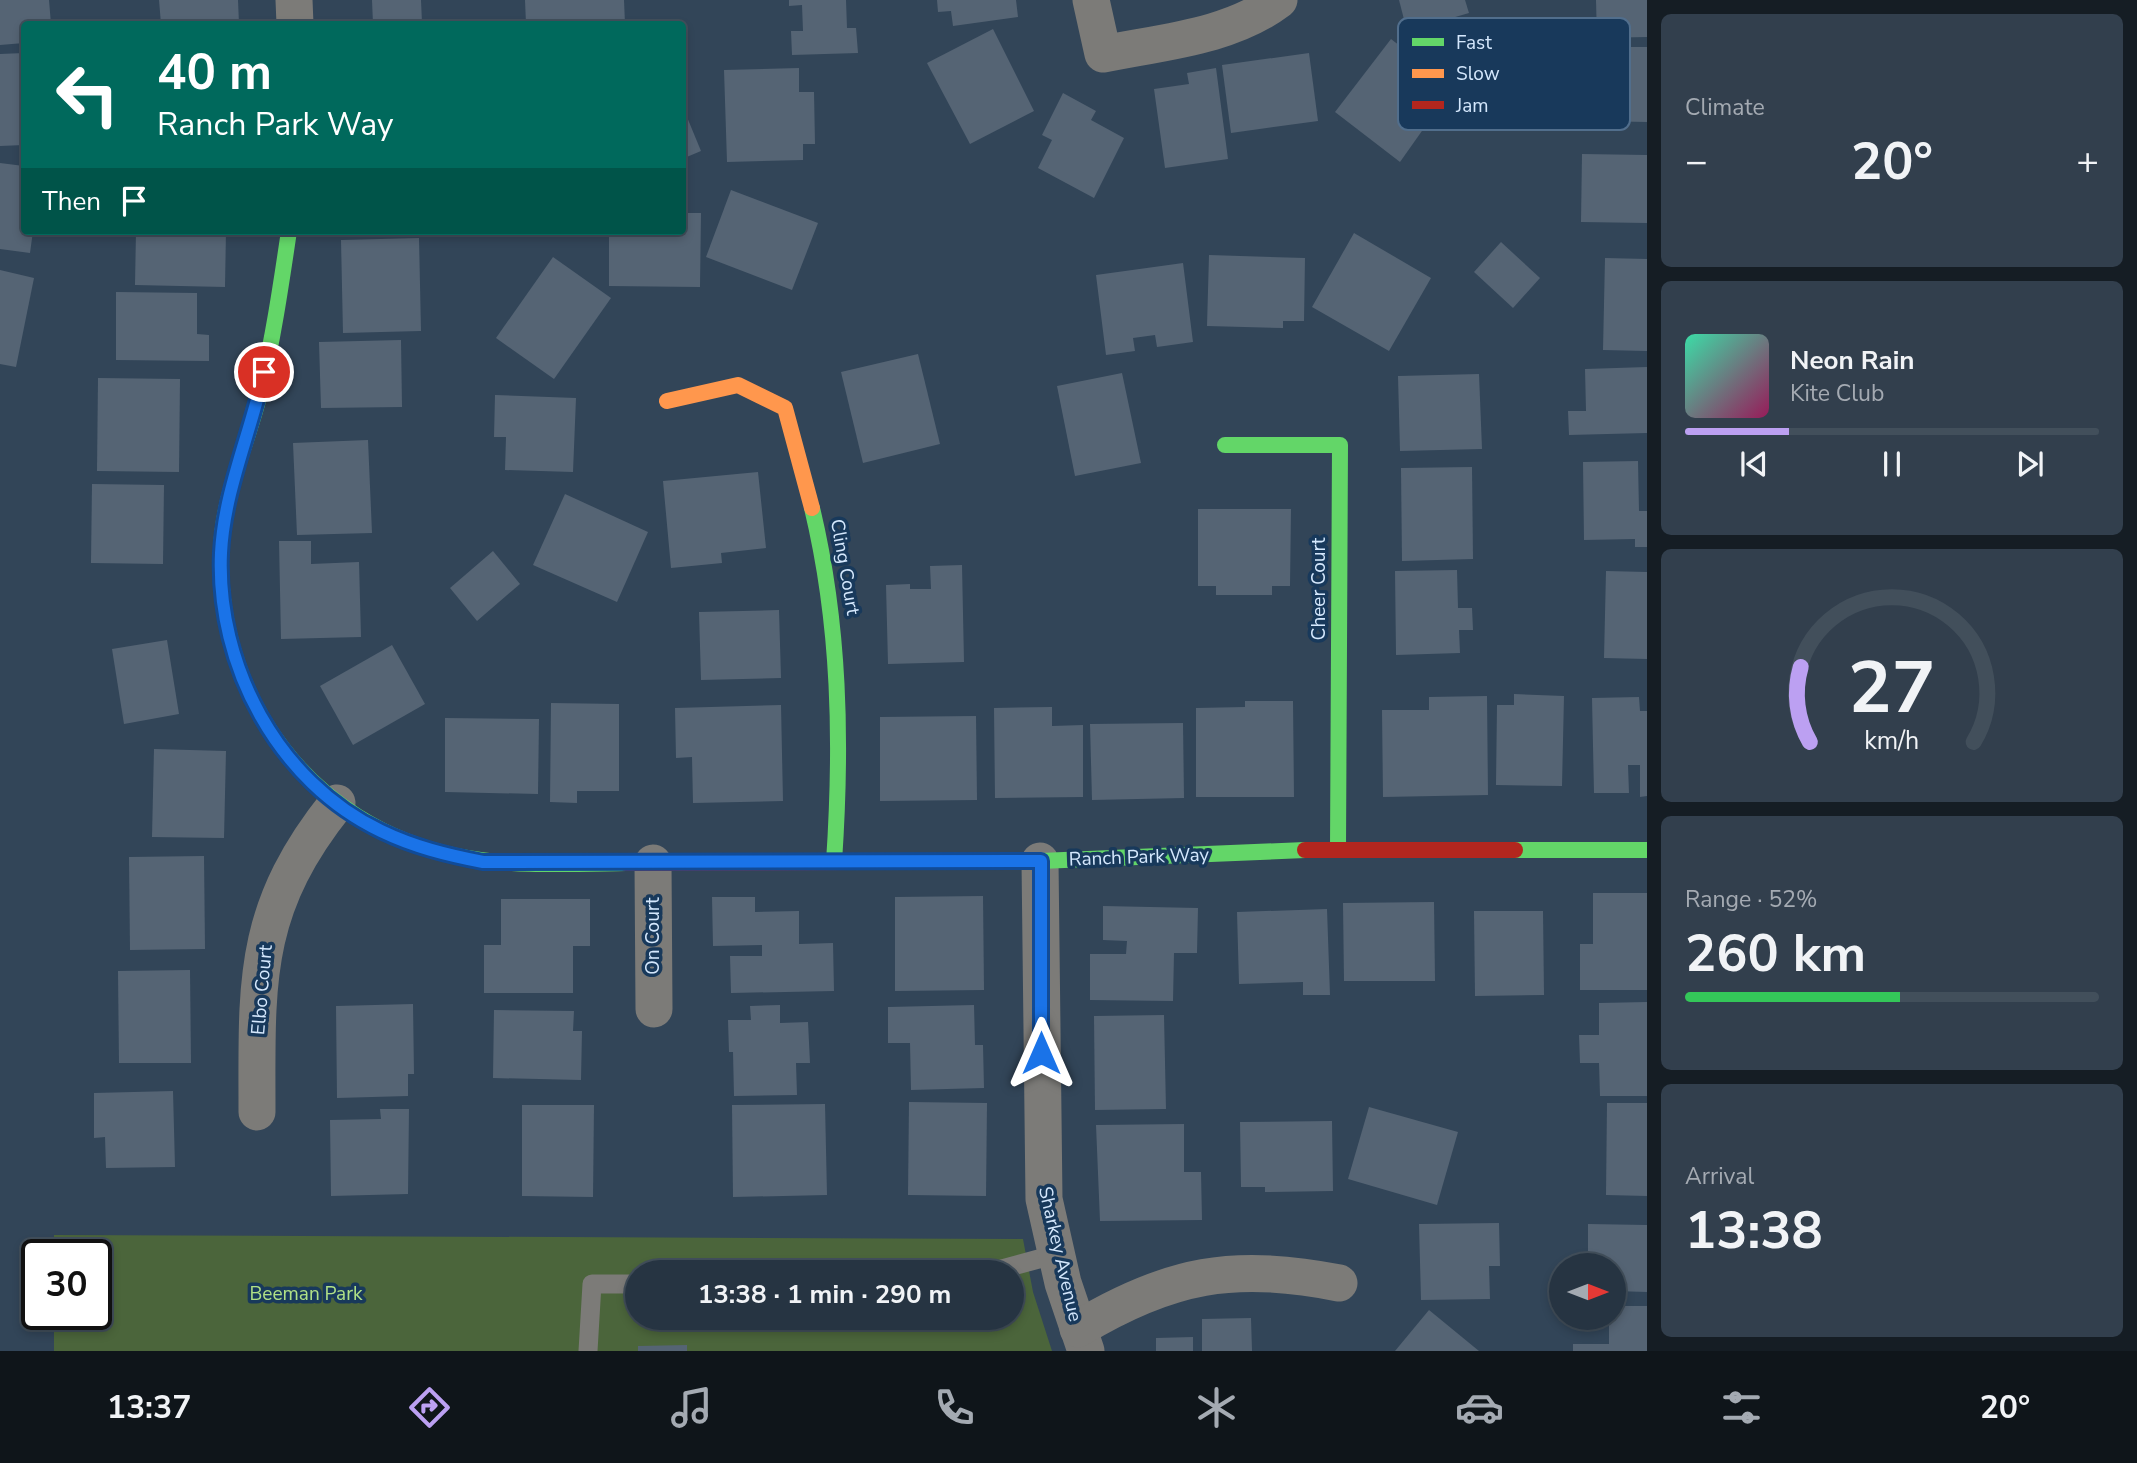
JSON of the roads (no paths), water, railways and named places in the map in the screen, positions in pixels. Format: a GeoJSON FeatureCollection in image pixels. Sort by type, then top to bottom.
{"type":"FeatureCollection","features":[{"type":"Feature","properties":{"kind":"street"},"geometry":{"type":"LineString","coordinates":[[294,0],[295,21]]}},
{"type":"Feature","properties":{"kind":"street"},"geometry":{"type":"LineString","coordinates":[[1091,0],[1103,54],[1216,30],[1247,20],[1279,0]]}},
{"type":"Feature","properties":{"kind":"street","name":"Ranch Park Way"},"geometry":{"type":"LineString","coordinates":[[288,235],[278,309],[260,393],[225,517],[222,588],[226,624],[235,659],[259,714],[285,753],[337,803],[380,831],[413,845],[483,862],[1041,861],[1338,849],[1647,850]]}},
{"type":"Feature","properties":{"kind":"street","name":"Cling Court"},"geometry":{"type":"LineString","coordinates":[[667,401],[738,385],[785,408],[807,479],[829,582],[838,651],[840,792],[834,862]]}},
{"type":"Feature","properties":{"kind":"street","name":"Cheer Court"},"geometry":{"type":"LineString","coordinates":[[1225,445],[1340,445],[1338,849]]}},
{"type":"Feature","properties":{"kind":"street","name":"Elbo Court"},"geometry":{"type":"LineString","coordinates":[[257,1112],[257,1007],[260,968],[267,932],[278,897],[294,864],[313,832],[337,803]]}},
{"type":"Feature","properties":{"kind":"street","name":"Sharkey Avenue"},"geometry":{"type":"LineString","coordinates":[[1041,861],[1044,1199],[1082,1340]]}},
{"type":"Feature","properties":{"kind":"street","name":"On Court"},"geometry":{"type":"LineString","coordinates":[[653,863],[654,1009]]}},
{"type":"Feature","properties":{"kind":"street"},"geometry":{"type":"LineString","coordinates":[[1082,1340],[1121,1303],[1192,1279],[1266,1272],[1339,1283]]}},
{"type":"Feature","properties":{"kind":"lane"},"geometry":{"type":"LineString","coordinates":[[1024,1263],[1057,1254]]}},
{"type":"Feature","properties":{"kind":"lane"},"geometry":{"type":"LineString","coordinates":[[588,1351],[592,1284],[625,1284]]}},
{"type":"Feature","properties":{"kind":"park label","name":"Beeman Park"},"geometry":{"type":"Point","coordinates":[306,1294]}}]}
